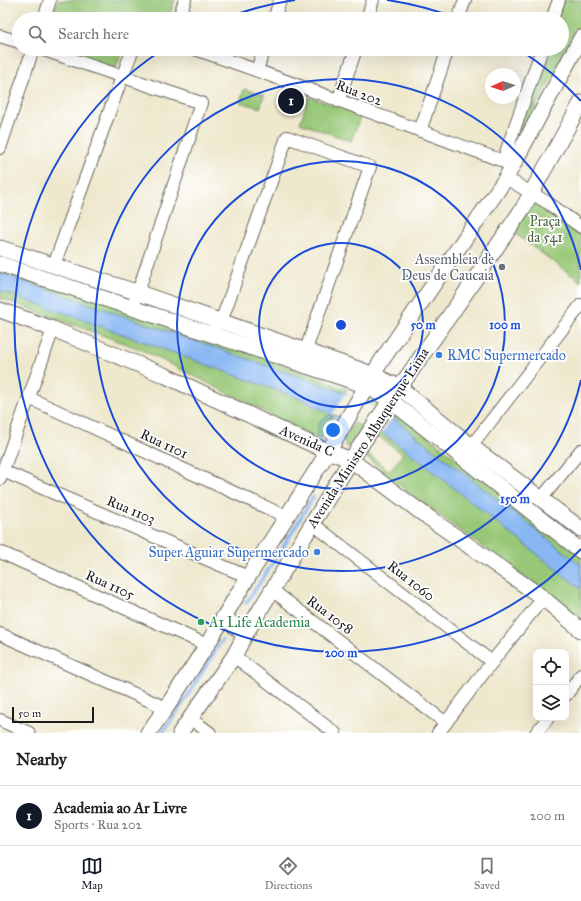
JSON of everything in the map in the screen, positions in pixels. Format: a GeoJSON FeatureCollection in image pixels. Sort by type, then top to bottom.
{"type":"FeatureCollection","features":[{"type":"Feature","properties":{"kind":"street"},"geometry":{"type":"LineString","coordinates":[[46,12],[50,0]]}},
{"type":"Feature","properties":{"kind":"street"},"geometry":{"type":"LineString","coordinates":[[181,12],[185,0]]}},
{"type":"Feature","properties":{"kind":"street"},"geometry":{"type":"LineString","coordinates":[[276,12],[280,0]]}},
{"type":"Feature","properties":{"kind":"street"},"geometry":{"type":"LineString","coordinates":[[369,12],[373,0]]}},
{"type":"Feature","properties":{"kind":"street"},"geometry":{"type":"LineString","coordinates":[[461,12],[465,0]]}},
{"type":"Feature","properties":{"kind":"street"},"geometry":{"type":"LineString","coordinates":[[555,12],[559,0]]}},
{"type":"Feature","properties":{"kind":"street"},"geometry":{"type":"LineString","coordinates":[[0,36],[12,40]]}},
{"type":"Feature","properties":{"kind":"street","name":"Avenida Ministro Albuquerque Lima"},"geometry":{"type":"LineString","coordinates":[[148,733],[207,645],[248,577],[328,452],[370,380],[507,169],[581,38]]}},
{"type":"Feature","properties":{"kind":"street"},"geometry":{"type":"LineString","coordinates":[[0,148],[32,56]]}},
{"type":"Feature","properties":{"kind":"street"},"geometry":{"type":"LineString","coordinates":[[61,56],[201,103],[134,307]]}},
{"type":"Feature","properties":{"kind":"street"},"geometry":{"type":"LineString","coordinates":[[54,265],[130,56]]}},
{"type":"Feature","properties":{"kind":"street","name":"Rua 202"},"geometry":{"type":"LineString","coordinates":[[216,56],[420,131],[507,169],[531,193],[548,203],[581,227]]}},
{"type":"Feature","properties":{"kind":"street"},"geometry":{"type":"LineString","coordinates":[[257,70],[262,56]]}},
{"type":"Feature","properties":{"kind":"street"},"geometry":{"type":"LineString","coordinates":[[338,101],[354,56]]}},
{"type":"Feature","properties":{"kind":"street"},"geometry":{"type":"LineString","coordinates":[[420,131],[446,56]]}},
{"type":"Feature","properties":{"kind":"street"},"geometry":{"type":"LineString","coordinates":[[507,169],[540,56]]}},
{"type":"Feature","properties":{"kind":"street","name":"Avenida Ministro Albuquerque Lima"},"geometry":{"type":"LineString","coordinates":[[180,733],[234,656],[245,634],[351,460],[399,387],[462,298],[531,193],[581,102]]}},
{"type":"Feature","properties":{"kind":"street"},"geometry":{"type":"LineString","coordinates":[[217,328],[287,137],[370,167],[303,358]]}},
{"type":"Feature","properties":{"kind":"street"},"geometry":{"type":"LineString","coordinates":[[0,248],[139,293],[217,328],[303,358],[370,380],[399,387],[467,451],[581,551]]}},
{"type":"Feature","properties":{"kind":"street"},"geometry":{"type":"LineString","coordinates":[[0,264],[134,307],[217,328]]}},
{"type":"Feature","properties":{"kind":"street"},"geometry":{"type":"LineString","coordinates":[[467,451],[581,305]]}},
{"type":"Feature","properties":{"kind":"street","name":"Avenida C"},"geometry":{"type":"LineString","coordinates":[[0,310],[53,329],[166,376],[328,452],[351,460],[424,514],[543,598],[581,630]]}},
{"type":"Feature","properties":{"kind":"street"},"geometry":{"type":"LineString","coordinates":[[1,475],[53,329]]}},
{"type":"Feature","properties":{"kind":"street"},"geometry":{"type":"LineString","coordinates":[[370,380],[387,406],[467,451],[541,499],[578,527],[566,539]]}},
{"type":"Feature","properties":{"kind":"street","name":"Rua 1101"},"geometry":{"type":"LineString","coordinates":[[29,398],[287,517]]}},
{"type":"Feature","properties":{"kind":"street"},"geometry":{"type":"LineString","coordinates":[[541,499],[581,450]]}},
{"type":"Feature","properties":{"kind":"street","name":"Rua 1103"},"geometry":{"type":"LineString","coordinates":[[1,475],[248,577]]}},
{"type":"Feature","properties":{"kind":"street","name":"Rua 1060"},"geometry":{"type":"LineString","coordinates":[[313,524],[492,662]]}},
{"type":"Feature","properties":{"kind":"street","name":"Rua 1105"},"geometry":{"type":"LineString","coordinates":[[0,552],[207,645]]}},
{"type":"Feature","properties":{"kind":"street","name":"Rua 1058"},"geometry":{"type":"LineString","coordinates":[[272,590],[446,723]]}},
{"type":"Feature","properties":{"kind":"street"},"geometry":{"type":"LineString","coordinates":[[438,733],[543,598]]}},
{"type":"Feature","properties":{"kind":"street"},"geometry":{"type":"LineString","coordinates":[[224,617],[245,634]]}},
{"type":"Feature","properties":{"kind":"street"},"geometry":{"type":"LineString","coordinates":[[0,634],[166,708]]}},
{"type":"Feature","properties":{"kind":"street"},"geometry":{"type":"LineString","coordinates":[[234,656],[335,733]]}},
{"type":"Feature","properties":{"kind":"street"},"geometry":{"type":"LineString","coordinates":[[569,690],[581,675]]}},
{"type":"Feature","properties":{"kind":"street"},"geometry":{"type":"LineString","coordinates":[[191,719],[210,733]]}},
{"type":"Feature","properties":{"kind":"street"},"geometry":{"type":"LineString","coordinates":[[0,720],[29,733]]}},
{"type":"Feature","properties":{"kind":"street"},"geometry":{"type":"LineString","coordinates":[[536,733],[546,721]]}},
{"type":"Feature","properties":{"kind":"green space"},"geometry":{"type":"Polygon","coordinates":[[[58,0],[175,0],[171,12],[54,12],[58,0]]]}},
{"type":"Feature","properties":{"kind":"green space"},"geometry":{"type":"Polygon","coordinates":[[[563,0],[581,0],[581,25],[569,47],[569,12],[559,12],[563,0]]]}},
{"type":"Feature","properties":{"kind":"green space"},"geometry":{"type":"Polygon","coordinates":[[[74,56],[120,56],[116,67],[112,70],[74,56]]]}},
{"type":"Feature","properties":{"kind":"green space"},"geometry":{"type":"Polygon","coordinates":[[[542,56],[564,56],[522,132],[519,129],[542,56]]]}},
{"type":"Feature","properties":{"kind":"green space"},"geometry":{"type":"Polygon","coordinates":[[[244,89],[264,95],[260,108],[240,102],[244,89]]]}},
{"type":"Feature","properties":{"kind":"green space"},"geometry":{"type":"Polygon","coordinates":[[[309,97],[361,115],[351,141],[300,123],[309,97]]]}},
{"type":"Feature","properties":{"kind":"green space","name":"Praça da 541"},"geometry":{"type":"Polygon","coordinates":[[[533,200],[581,230],[581,282],[513,232],[533,200]]]}},
{"type":"Feature","properties":{"kind":"green space"},"geometry":{"type":"Polygon","coordinates":[[[0,261],[347,389],[321,440],[140,349],[0,298],[0,261]]]}},
{"type":"Feature","properties":{"kind":"green space"},"geometry":{"type":"Polygon","coordinates":[[[371,397],[375,398],[379,402],[377,407],[351,445],[346,447],[344,440],[367,400],[371,397]]]}},
{"type":"Feature","properties":{"kind":"green space"},"geometry":{"type":"Polygon","coordinates":[[[395,411],[581,555],[581,619],[404,489],[365,456],[364,451],[395,411]],[[377,435],[365,452],[390,471],[403,454],[377,435]]]}},
{"type":"Feature","properties":{"kind":"water"},"geometry":{"type":"Polygon","coordinates":[[[0,273],[346,393],[388,414],[581,565],[581,589],[402,447],[382,433],[332,415],[306,401],[0,291],[0,273]]]}},
{"type":"Feature","properties":{"kind":"pier"},"geometry":{"type":"Polygon","coordinates":[[[346,393],[393,417],[382,433],[332,415],[346,393]]]}},
{"type":"Feature","properties":{"kind":"waterway"},"geometry":{"type":"LineString","coordinates":[[246,603],[279,554],[313,497]]}},
{"type":"Feature","properties":{"kind":"waterway"},"geometry":{"type":"LineString","coordinates":[[162,733],[180,708],[222,640]]}},
{"type":"Feature","properties":{"kind":"place","name":"Academia ao Ar Livre"},"geometry":{"type":"Point","coordinates":[291,101]}},
{"type":"Feature","properties":{"kind":"place","name":"Assembleia de Deus de Caucaia"},"geometry":{"type":"Point","coordinates":[502,267]}},
{"type":"Feature","properties":{"kind":"place","name":"RMC Supermercado"},"geometry":{"type":"Point","coordinates":[439,355]}},
{"type":"Feature","properties":{"kind":"place","name":"Super Aguiar Supermercado"},"geometry":{"type":"Point","coordinates":[317,552]}},
{"type":"Feature","properties":{"kind":"place","name":"A1 Life Academia"},"geometry":{"type":"Point","coordinates":[201,622]}}]}
